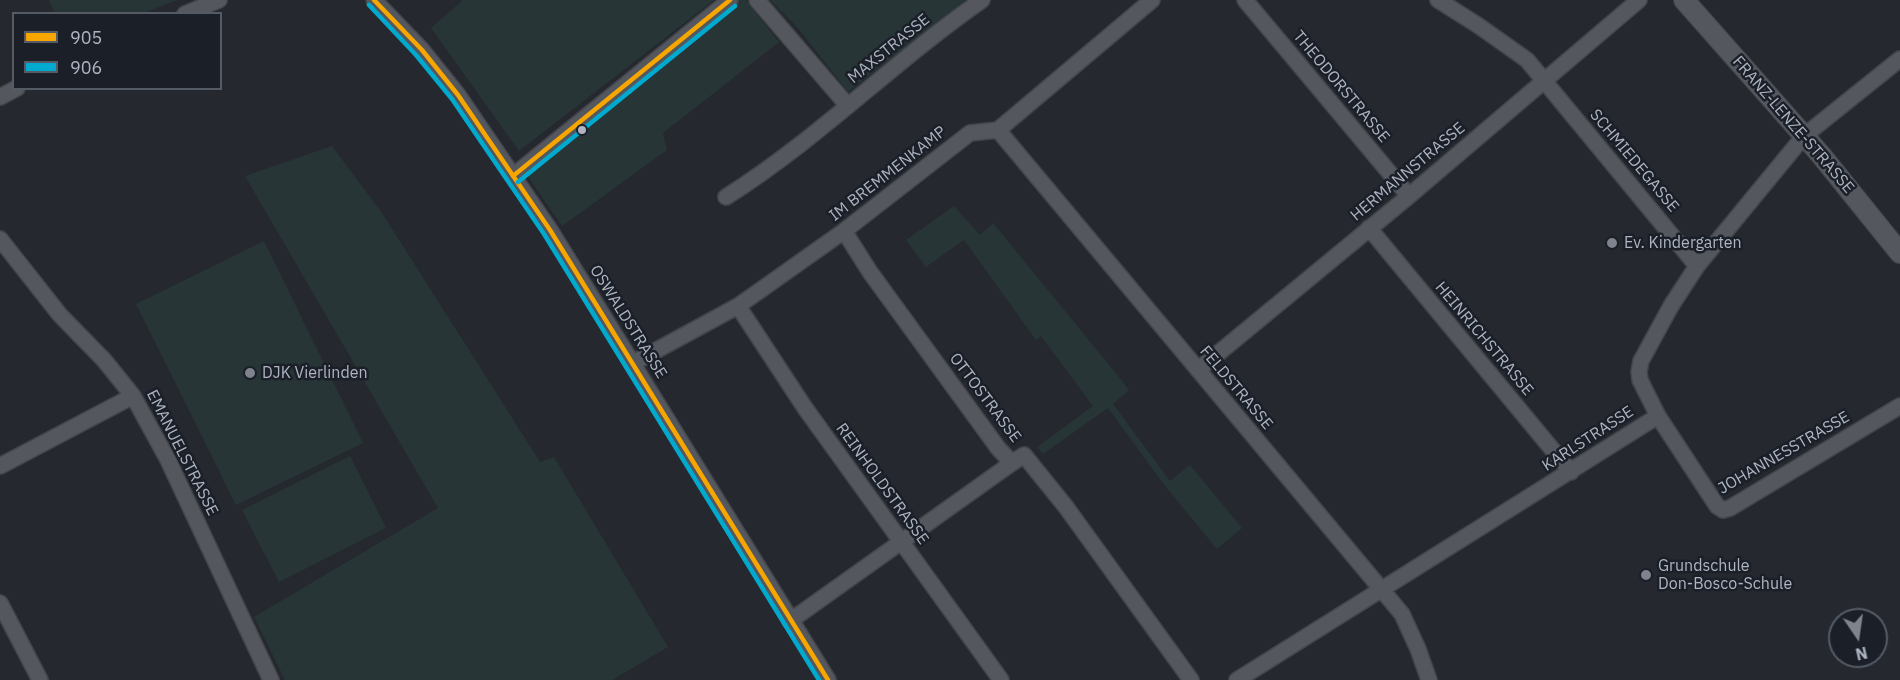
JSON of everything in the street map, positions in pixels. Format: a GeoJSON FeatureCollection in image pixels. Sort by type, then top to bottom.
{"type":"FeatureCollection","features":[{"type":"Feature","properties":{"kind":"street"},"geometry":{"type":"LineString","coordinates":[[191,12],[219,0]]}},
{"type":"Feature","properties":{"kind":"street","name":"OSWALDSTRASSE"},"geometry":{"type":"LineString","coordinates":[[374,0],[422,50],[458,95],[550,231],[828,680]]}},
{"type":"Feature","properties":{"kind":"street"},"geometry":{"type":"LineString","coordinates":[[513,176],[730,0]]}},
{"type":"Feature","properties":{"kind":"street","name":"MAXSTRASSE"},"geometry":{"type":"LineString","coordinates":[[757,0],[848,106]]}},
{"type":"Feature","properties":{"kind":"street","name":"MAXSTRASSE"},"geometry":{"type":"LineString","coordinates":[[726,197],[848,106],[949,23],[982,0]]}},
{"type":"Feature","properties":{"kind":"street"},"geometry":{"type":"LineString","coordinates":[[998,130],[1152,0]]}},
{"type":"Feature","properties":{"kind":"street","name":"THEODORSTRASSE"},"geometry":{"type":"LineString","coordinates":[[1245,0],[1409,196]]}},
{"type":"Feature","properties":{"kind":"street","name":"SCHMIEDEGASSE"},"geometry":{"type":"LineString","coordinates":[[1438,0],[1527,60],[1697,266]]}},
{"type":"Feature","properties":{"kind":"street","name":"HERMANNSTRASSE"},"geometry":{"type":"LineString","coordinates":[[1198,370],[1409,196],[1639,0]]}},
{"type":"Feature","properties":{"kind":"street","name":"FRANZ-LENZE-STRASSE"},"geometry":{"type":"LineString","coordinates":[[1684,0],[1821,155],[1900,253]]}},
{"type":"Feature","properties":{"kind":"street","name":"KARLSTRASSE"},"geometry":{"type":"LineString","coordinates":[[1237,680],[1658,416],[1641,380],[1639,372],[1641,361],[1671,306],[1697,266],[1804,136],[1900,58]]}},
{"type":"Feature","properties":{"kind":"street","name":"IM BREMMENKAMP"},"geometry":{"type":"LineString","coordinates":[[633,363],[738,306],[844,231],[970,133],[998,130]]}},
{"type":"Feature","properties":{"kind":"street","name":"FELDSTRASSE"},"geometry":{"type":"LineString","coordinates":[[998,130],[1402,614],[1429,680]]}},
{"type":"Feature","properties":{"kind":"street","name":"HEINRICHSTRASSE"},"geometry":{"type":"LineString","coordinates":[[1369,228],[1571,472]]}},
{"type":"Feature","properties":{"kind":"street","name":"OTTOSTRASSE"},"geometry":{"type":"LineString","coordinates":[[844,231],[870,272],[998,448],[1012,463],[1024,455],[1066,507],[1191,680]]}},
{"type":"Feature","properties":{"kind":"street","name":"EMANUELSTRASSE"},"geometry":{"type":"LineString","coordinates":[[0,239],[60,315],[104,360],[133,396],[168,460],[271,680]]}},
{"type":"Feature","properties":{"kind":"street","name":"REINHOLDSTRASSE"},"geometry":{"type":"LineString","coordinates":[[738,306],[805,408],[1001,680]]}},
{"type":"Feature","properties":{"kind":"street"},"geometry":{"type":"LineString","coordinates":[[0,466],[133,396]]}},
{"type":"Feature","properties":{"kind":"street","name":"JOHANNESSTRASSE"},"geometry":{"type":"LineString","coordinates":[[1658,416],[1718,506],[1723,510],[1730,508],[1900,406]]}},
{"type":"Feature","properties":{"kind":"street"},"geometry":{"type":"LineString","coordinates":[[790,621],[1012,463]]}},
{"type":"Feature","properties":{"kind":"street"},"geometry":{"type":"LineString","coordinates":[[0,603],[40,680]]}},
{"type":"Feature","properties":{"kind":"shaded area"},"geometry":{"type":"Polygon","coordinates":[[[49,0],[177,0],[147,12],[55,12],[49,0]]]}},
{"type":"Feature","properties":{"kind":"shaded area"},"geometry":{"type":"Polygon","coordinates":[[[463,0],[714,0],[519,151],[431,28],[463,0]]]}},
{"type":"Feature","properties":{"kind":"shaded area"},"geometry":{"type":"Polygon","coordinates":[[[739,0],[746,0],[779,42],[663,133],[667,150],[562,226],[526,174],[739,0]]]}},
{"type":"Feature","properties":{"kind":"shaded area"},"geometry":{"type":"Polygon","coordinates":[[[770,0],[965,0],[848,92],[798,28],[770,0]]]}},
{"type":"Feature","properties":{"kind":"shaded area"},"geometry":{"type":"Polygon","coordinates":[[[332,146],[382,213],[540,462],[554,457],[668,647],[612,680],[285,680],[254,617],[438,508],[245,176],[332,146]]]}},
{"type":"Feature","properties":{"kind":"shaded area"},"geometry":{"type":"Polygon","coordinates":[[[954,206],[980,235],[993,223],[1115,372],[1129,390],[1113,404],[1170,481],[1190,465],[1242,528],[1217,549],[1165,486],[1108,408],[1043,454],[1037,447],[1093,406],[1041,336],[1036,340],[964,240],[926,267],[906,240],[954,206]]]}},
{"type":"Feature","properties":{"kind":"shaded area","name":"DJK Vierlinden"},"geometry":{"type":"Polygon","coordinates":[[[264,241],[363,443],[236,505],[136,304],[264,241]]]}},
{"type":"Feature","properties":{"kind":"shaded area"},"geometry":{"type":"Polygon","coordinates":[[[350,456],[386,528],[279,582],[242,510],[350,456]]]}},
{"type":"Feature","properties":{"kind":"transit line","name":"905"},"geometry":{"type":"LineString","coordinates":[[374,0],[422,50],[458,95],[550,230],[828,680]]}},
{"type":"Feature","properties":{"kind":"transit line","name":"905"},"geometry":{"type":"LineString","coordinates":[[513,176],[730,0]]}},
{"type":"Feature","properties":{"kind":"transit line","name":"906"},"geometry":{"type":"LineString","coordinates":[[369,5],[416,55],[452,99],[544,234],[819,680]]}},
{"type":"Feature","properties":{"kind":"transit line","name":"906"},"geometry":{"type":"LineString","coordinates":[[518,182],[735,6]]}},
{"type":"Feature","properties":{"kind":"place","name":"Ev. Kindergarten"},"geometry":{"type":"Point","coordinates":[1612,243]}},
{"type":"Feature","properties":{"kind":"place","name":"DJK Vierlinden"},"geometry":{"type":"Point","coordinates":[250,373]}},
{"type":"Feature","properties":{"kind":"place","name":"Grundschule Don-Bosco-Schule"},"geometry":{"type":"Point","coordinates":[1646,575]}}]}
